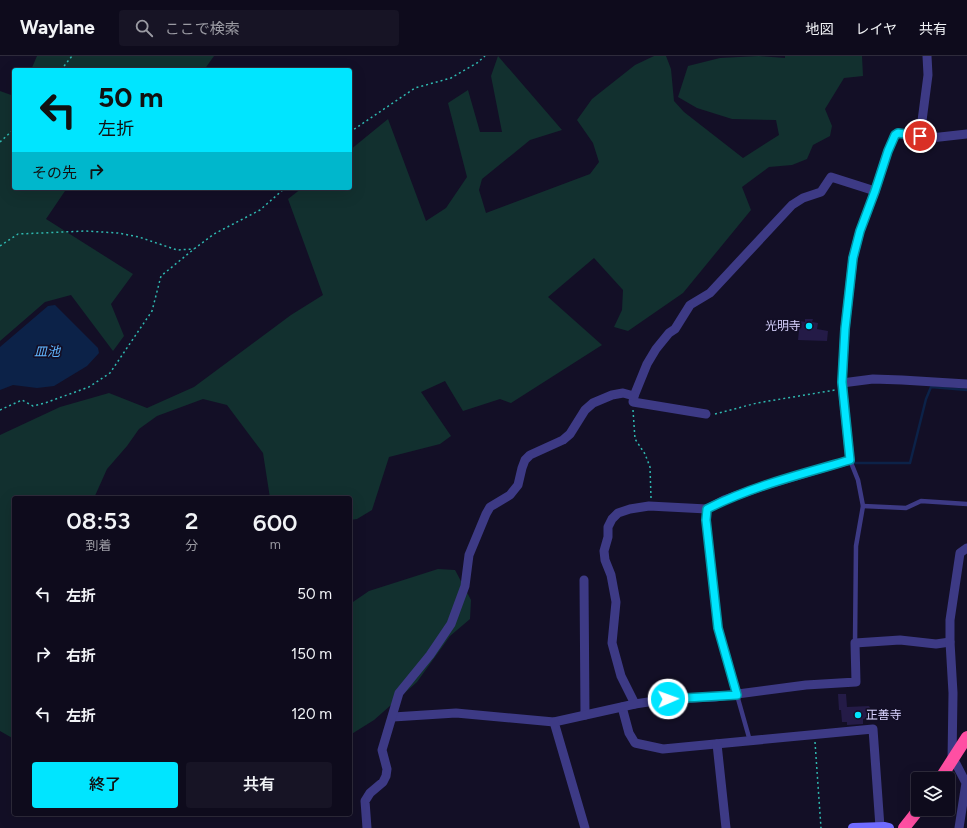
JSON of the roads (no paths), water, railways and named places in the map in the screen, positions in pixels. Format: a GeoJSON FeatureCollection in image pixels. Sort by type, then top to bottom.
{"type":"FeatureCollection","features":[{"type":"Feature","properties":{"kind":"highway"},"geometry":{"type":"LineString","coordinates":[[944,772],[967,736]]}},
{"type":"Feature","properties":{"kind":"highway"},"geometry":{"type":"LineString","coordinates":[[904,828],[913,816]]}},
{"type":"Feature","properties":{"kind":"street"},"geometry":{"type":"LineString","coordinates":[[920,136],[928,75],[927,56]]}},
{"type":"Feature","properties":{"kind":"street"},"geometry":{"type":"LineString","coordinates":[[635,704],[627,690],[615,658],[612,643],[616,602],[611,575],[605,560],[604,551],[608,537],[608,527],[612,519],[618,513],[630,509],[650,506],[707,509],[724,500],[766,485],[850,460],[842,385],[845,329],[853,258],[860,231],[888,151],[895,135],[898,133],[931,138],[967,134]]}},
{"type":"Feature","properties":{"kind":"street"},"geometry":{"type":"LineString","coordinates":[[633,399],[647,364],[656,349],[669,333],[675,329],[688,308],[710,293],[797,200],[821,192],[830,177],[875,191]]}},
{"type":"Feature","properties":{"kind":"street"},"geometry":{"type":"LineString","coordinates":[[842,385],[873,379],[967,384]]}},
{"type":"Feature","properties":{"kind":"street"},"geometry":{"type":"LineString","coordinates":[[367,828],[365,801],[370,793],[383,782],[386,776],[387,770],[382,750],[400,693],[430,655],[451,624],[465,586],[469,555],[486,514],[490,507],[510,495],[518,486],[525,460],[535,452],[563,440],[570,434],[585,410],[593,403],[612,395],[623,393],[633,399],[706,414]]}},
{"type":"Feature","properties":{"kind":"street"},"geometry":{"type":"LineString","coordinates":[[959,828],[966,783],[952,760],[953,693],[950,620],[960,553],[967,548]]}},
{"type":"Feature","properties":{"kind":"street"},"geometry":{"type":"LineString","coordinates":[[584,580],[585,715]]}},
{"type":"Feature","properties":{"kind":"street"},"geometry":{"type":"LineString","coordinates":[[393,717],[456,713],[554,722],[635,704],[668,699],[737,695],[806,685],[856,682],[856,643],[900,640],[936,644],[950,642]]}},
{"type":"Feature","properties":{"kind":"street"},"geometry":{"type":"LineString","coordinates":[[622,707],[629,733],[635,743],[663,749],[873,729],[885,827],[853,828]]}},
{"type":"Feature","properties":{"kind":"street"},"geometry":{"type":"LineString","coordinates":[[554,722],[585,828]]}},
{"type":"Feature","properties":{"kind":"street"},"geometry":{"type":"LineString","coordinates":[[717,744],[726,828]]}},
{"type":"Feature","properties":{"kind":"lane"},"geometry":{"type":"LineString","coordinates":[[850,460],[858,480],[863,506],[856,546],[856,643]]}},
{"type":"Feature","properties":{"kind":"lane"},"geometry":{"type":"LineString","coordinates":[[863,506],[906,508],[921,502],[967,504]]}},
{"type":"Feature","properties":{"kind":"lane"},"geometry":{"type":"LineString","coordinates":[[707,509],[706,520],[718,628],[750,741]]}},
{"type":"Feature","properties":{"kind":"water","name":"皿池"},"geometry":{"type":"Polygon","coordinates":[[[55,305],[98,348],[99,353],[87,366],[54,386],[37,388],[13,385],[0,390],[0,347],[48,306],[55,305]]]}},
{"type":"Feature","properties":{"kind":"waterway"},"geometry":{"type":"LineString","coordinates":[[855,463],[910,463],[926,399],[931,387],[967,390]]}},
{"type":"Feature","properties":{"kind":"place","name":"光明寺"},"geometry":{"type":"Point","coordinates":[809,326]}},
{"type":"Feature","properties":{"kind":"place","name":"正善寺"},"geometry":{"type":"Point","coordinates":[858,715]}}]}
